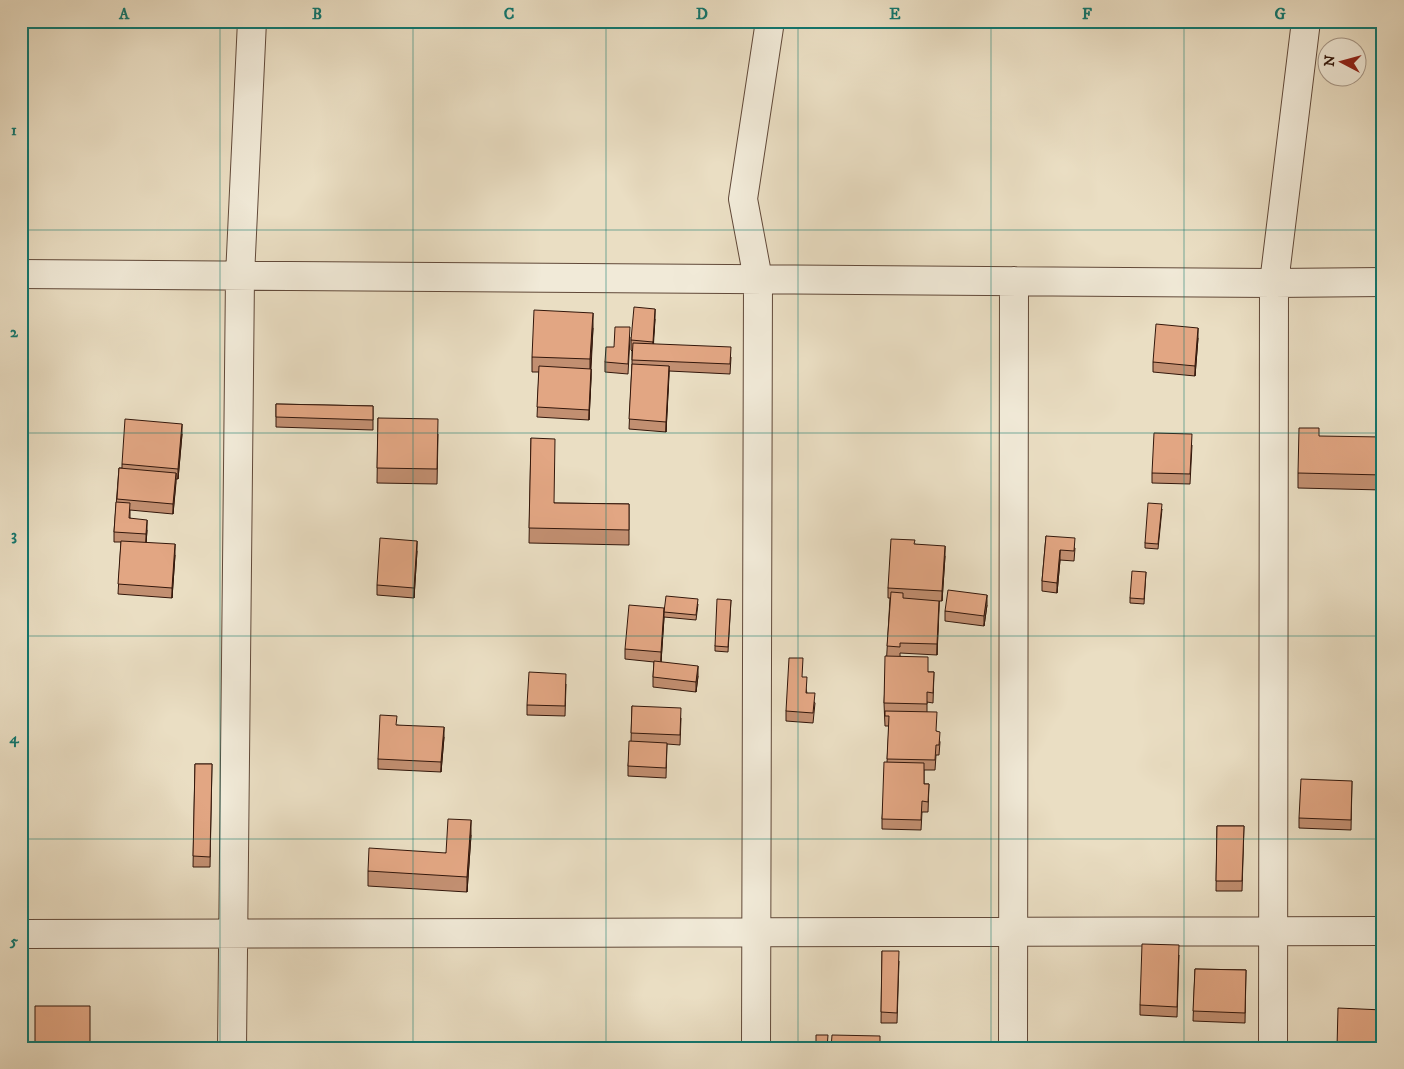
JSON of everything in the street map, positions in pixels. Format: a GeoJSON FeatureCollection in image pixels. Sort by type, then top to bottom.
{"type":"FeatureCollection","features":[{"type":"Feature","properties":{"kind":"street"},"geometry":{"type":"LineString","coordinates":[[232,1048],[240,276],[252,21]]}},
{"type":"Feature","properties":{"kind":"street"},"geometry":{"type":"LineString","coordinates":[[756,1048],[758,279],[744,199],[770,21]]}},
{"type":"Feature","properties":{"kind":"street"},"geometry":{"type":"LineString","coordinates":[[1273,1048],[1274,283],[1306,21]]}},
{"type":"Feature","properties":{"kind":"street"},"geometry":{"type":"LineString","coordinates":[[21,274],[1274,283],[1383,282]]}},
{"type":"Feature","properties":{"kind":"street"},"geometry":{"type":"LineString","coordinates":[[1013,1048],[1014,281]]}},
{"type":"Feature","properties":{"kind":"street"},"geometry":{"type":"LineString","coordinates":[[21,934],[1383,931]]}},
{"type":"Feature","properties":{"kind":"building"},"geometry":{"type":"Polygon","coordinates":[[[634,307],[655,309],[653,342],[631,340],[634,307]]]}},
{"type":"Feature","properties":{"kind":"building"},"geometry":{"type":"Polygon","coordinates":[[[534,310],[593,313],[590,359],[532,357],[534,310]]]}},
{"type":"Feature","properties":{"kind":"building"},"geometry":{"type":"Polygon","coordinates":[[[1156,324],[1198,328],[1195,366],[1153,362],[1156,324]]]}},
{"type":"Feature","properties":{"kind":"building"},"geometry":{"type":"Polygon","coordinates":[[[615,327],[630,327],[628,364],[605,362],[606,347],[614,347],[615,327]]]}},
{"type":"Feature","properties":{"kind":"building"},"geometry":{"type":"Polygon","coordinates":[[[633,343],[731,347],[730,364],[632,360],[633,343]]]}},
{"type":"Feature","properties":{"kind":"building"},"geometry":{"type":"Polygon","coordinates":[[[632,364],[669,366],[666,422],[629,419],[632,364]]]}},
{"type":"Feature","properties":{"kind":"building"},"geometry":{"type":"Polygon","coordinates":[[[539,366],[591,369],[589,410],[537,407],[539,366]]]}},
{"type":"Feature","properties":{"kind":"building"},"geometry":{"type":"Polygon","coordinates":[[[276,404],[373,406],[373,420],[276,417],[276,404]]]}},
{"type":"Feature","properties":{"kind":"building"},"geometry":{"type":"Polygon","coordinates":[[[378,418],[438,419],[437,469],[377,468],[378,418]]]}},
{"type":"Feature","properties":{"kind":"building"},"geometry":{"type":"Polygon","coordinates":[[[125,419],[182,424],[178,469],[122,464],[125,419]]]}},
{"type":"Feature","properties":{"kind":"building"},"geometry":{"type":"Polygon","coordinates":[[[1299,428],[1319,428],[1319,436],[1383,437],[1383,475],[1298,473],[1299,428]]]}},
{"type":"Feature","properties":{"kind":"building"},"geometry":{"type":"Polygon","coordinates":[[[1154,433],[1192,434],[1190,474],[1152,473],[1154,433]]]}},
{"type":"Feature","properties":{"kind":"building"},"geometry":{"type":"Polygon","coordinates":[[[531,438],[555,439],[554,503],[629,504],[629,530],[529,528],[531,438]]]}},
{"type":"Feature","properties":{"kind":"building"},"geometry":{"type":"Polygon","coordinates":[[[119,468],[176,473],[173,504],[117,499],[119,468]]]}},
{"type":"Feature","properties":{"kind":"building"},"geometry":{"type":"Polygon","coordinates":[[[116,502],[130,503],[129,518],[147,520],[146,534],[114,532],[116,502]]]}},
{"type":"Feature","properties":{"kind":"building"},"geometry":{"type":"Polygon","coordinates":[[[1148,503],[1162,504],[1158,544],[1145,543],[1148,503]]]}},
{"type":"Feature","properties":{"kind":"building"},"geometry":{"type":"Polygon","coordinates":[[[1046,536],[1075,538],[1074,551],[1060,550],[1057,583],[1042,581],[1046,536]]]}},
{"type":"Feature","properties":{"kind":"building"},"geometry":{"type":"Polygon","coordinates":[[[380,538],[417,541],[414,588],[377,585],[380,538]]]}},
{"type":"Feature","properties":{"kind":"building"},"geometry":{"type":"Polygon","coordinates":[[[891,539],[915,540],[914,544],[945,546],[942,591],[888,588],[891,539]]]}},
{"type":"Feature","properties":{"kind":"building"},"geometry":{"type":"Polygon","coordinates":[[[121,541],[175,544],[172,588],[118,584],[121,541]]]}},
{"type":"Feature","properties":{"kind":"building"},"geometry":{"type":"Polygon","coordinates":[[[1132,571],[1146,572],[1144,599],[1130,598],[1132,571]]]}},
{"type":"Feature","properties":{"kind":"building"},"geometry":{"type":"Polygon","coordinates":[[[948,590],[987,595],[984,616],[945,611],[948,590]]]}},
{"type":"Feature","properties":{"kind":"building"},"geometry":{"type":"Polygon","coordinates":[[[891,592],[903,593],[903,598],[939,601],[937,644],[900,643],[900,647],[887,646],[891,592]]]}},
{"type":"Feature","properties":{"kind":"building"},"geometry":{"type":"Polygon","coordinates":[[[666,596],[698,599],[696,615],[664,612],[666,596]]]}},
{"type":"Feature","properties":{"kind":"building"},"geometry":{"type":"Polygon","coordinates":[[[717,599],[731,600],[728,647],[715,646],[717,599]]]}},
{"type":"Feature","properties":{"kind":"building"},"geometry":{"type":"Polygon","coordinates":[[[629,605],[664,608],[661,652],[625,649],[629,605]]]}},
{"type":"Feature","properties":{"kind":"building"},"geometry":{"type":"Polygon","coordinates":[[[885,656],[928,657],[928,672],[934,672],[933,693],[927,692],[927,704],[884,703],[885,656]]]}},
{"type":"Feature","properties":{"kind":"building"},"geometry":{"type":"Polygon","coordinates":[[[789,658],[803,658],[802,677],[807,677],[806,693],[815,693],[813,713],[786,711],[789,658]]]}},
{"type":"Feature","properties":{"kind":"building"},"geometry":{"type":"Polygon","coordinates":[[[654,661],[698,666],[696,682],[653,677],[654,661]]]}},
{"type":"Feature","properties":{"kind":"building"},"geometry":{"type":"Polygon","coordinates":[[[529,672],[566,674],[565,706],[527,705],[529,672]]]}},
{"type":"Feature","properties":{"kind":"building"},"geometry":{"type":"Polygon","coordinates":[[[632,706],[681,708],[680,735],[631,733],[632,706]]]}},
{"type":"Feature","properties":{"kind":"building"},"geometry":{"type":"Polygon","coordinates":[[[885,711],[937,712],[936,731],[940,732],[939,745],[936,745],[935,760],[887,759],[889,716],[885,716],[885,711]]]}},
{"type":"Feature","properties":{"kind":"building"},"geometry":{"type":"Polygon","coordinates":[[[380,715],[397,716],[396,725],[444,727],[441,762],[378,759],[380,715]]]}},
{"type":"Feature","properties":{"kind":"building"},"geometry":{"type":"Polygon","coordinates":[[[629,741],[667,743],[666,768],[628,766],[629,741]]]}},
{"type":"Feature","properties":{"kind":"building"},"geometry":{"type":"Polygon","coordinates":[[[884,762],[924,763],[924,784],[929,784],[928,802],[922,801],[921,820],[882,819],[884,762]]]}},
{"type":"Feature","properties":{"kind":"building"},"geometry":{"type":"Polygon","coordinates":[[[195,764],[212,764],[210,857],[193,856],[195,764]]]}},
{"type":"Feature","properties":{"kind":"building"},"geometry":{"type":"Polygon","coordinates":[[[1301,779],[1352,781],[1351,820],[1299,818],[1301,779]]]}},
{"type":"Feature","properties":{"kind":"building"},"geometry":{"type":"Polygon","coordinates":[[[448,819],[471,820],[467,877],[368,871],[369,848],[446,853],[448,819]]]}},
{"type":"Feature","properties":{"kind":"building"},"geometry":{"type":"Polygon","coordinates":[[[1217,826],[1244,826],[1242,881],[1216,881],[1217,826]]]}},
{"type":"Feature","properties":{"kind":"building"},"geometry":{"type":"Polygon","coordinates":[[[1142,944],[1179,945],[1177,1007],[1140,1005],[1142,944]]]}},
{"type":"Feature","properties":{"kind":"building"},"geometry":{"type":"Polygon","coordinates":[[[882,951],[899,951],[897,1013],[881,1012],[882,951]]]}},
{"type":"Feature","properties":{"kind":"building"},"geometry":{"type":"Polygon","coordinates":[[[1195,969],[1246,970],[1245,1013],[1193,1011],[1195,969]]]}},
{"type":"Feature","properties":{"kind":"building"},"geometry":{"type":"Polygon","coordinates":[[[35,1006],[90,1006],[90,1048],[35,1048],[35,1006]]]}},
{"type":"Feature","properties":{"kind":"building"},"geometry":{"type":"Polygon","coordinates":[[[1338,1008],[1383,1010],[1383,1048],[1337,1048],[1338,1008]]]}},
{"type":"Feature","properties":{"kind":"building"},"geometry":{"type":"Polygon","coordinates":[[[816,1035],[828,1035],[827,1048],[816,1048],[816,1035]]]}},
{"type":"Feature","properties":{"kind":"building"},"geometry":{"type":"Polygon","coordinates":[[[832,1035],[880,1036],[880,1048],[831,1048],[832,1035]]]}}]}
